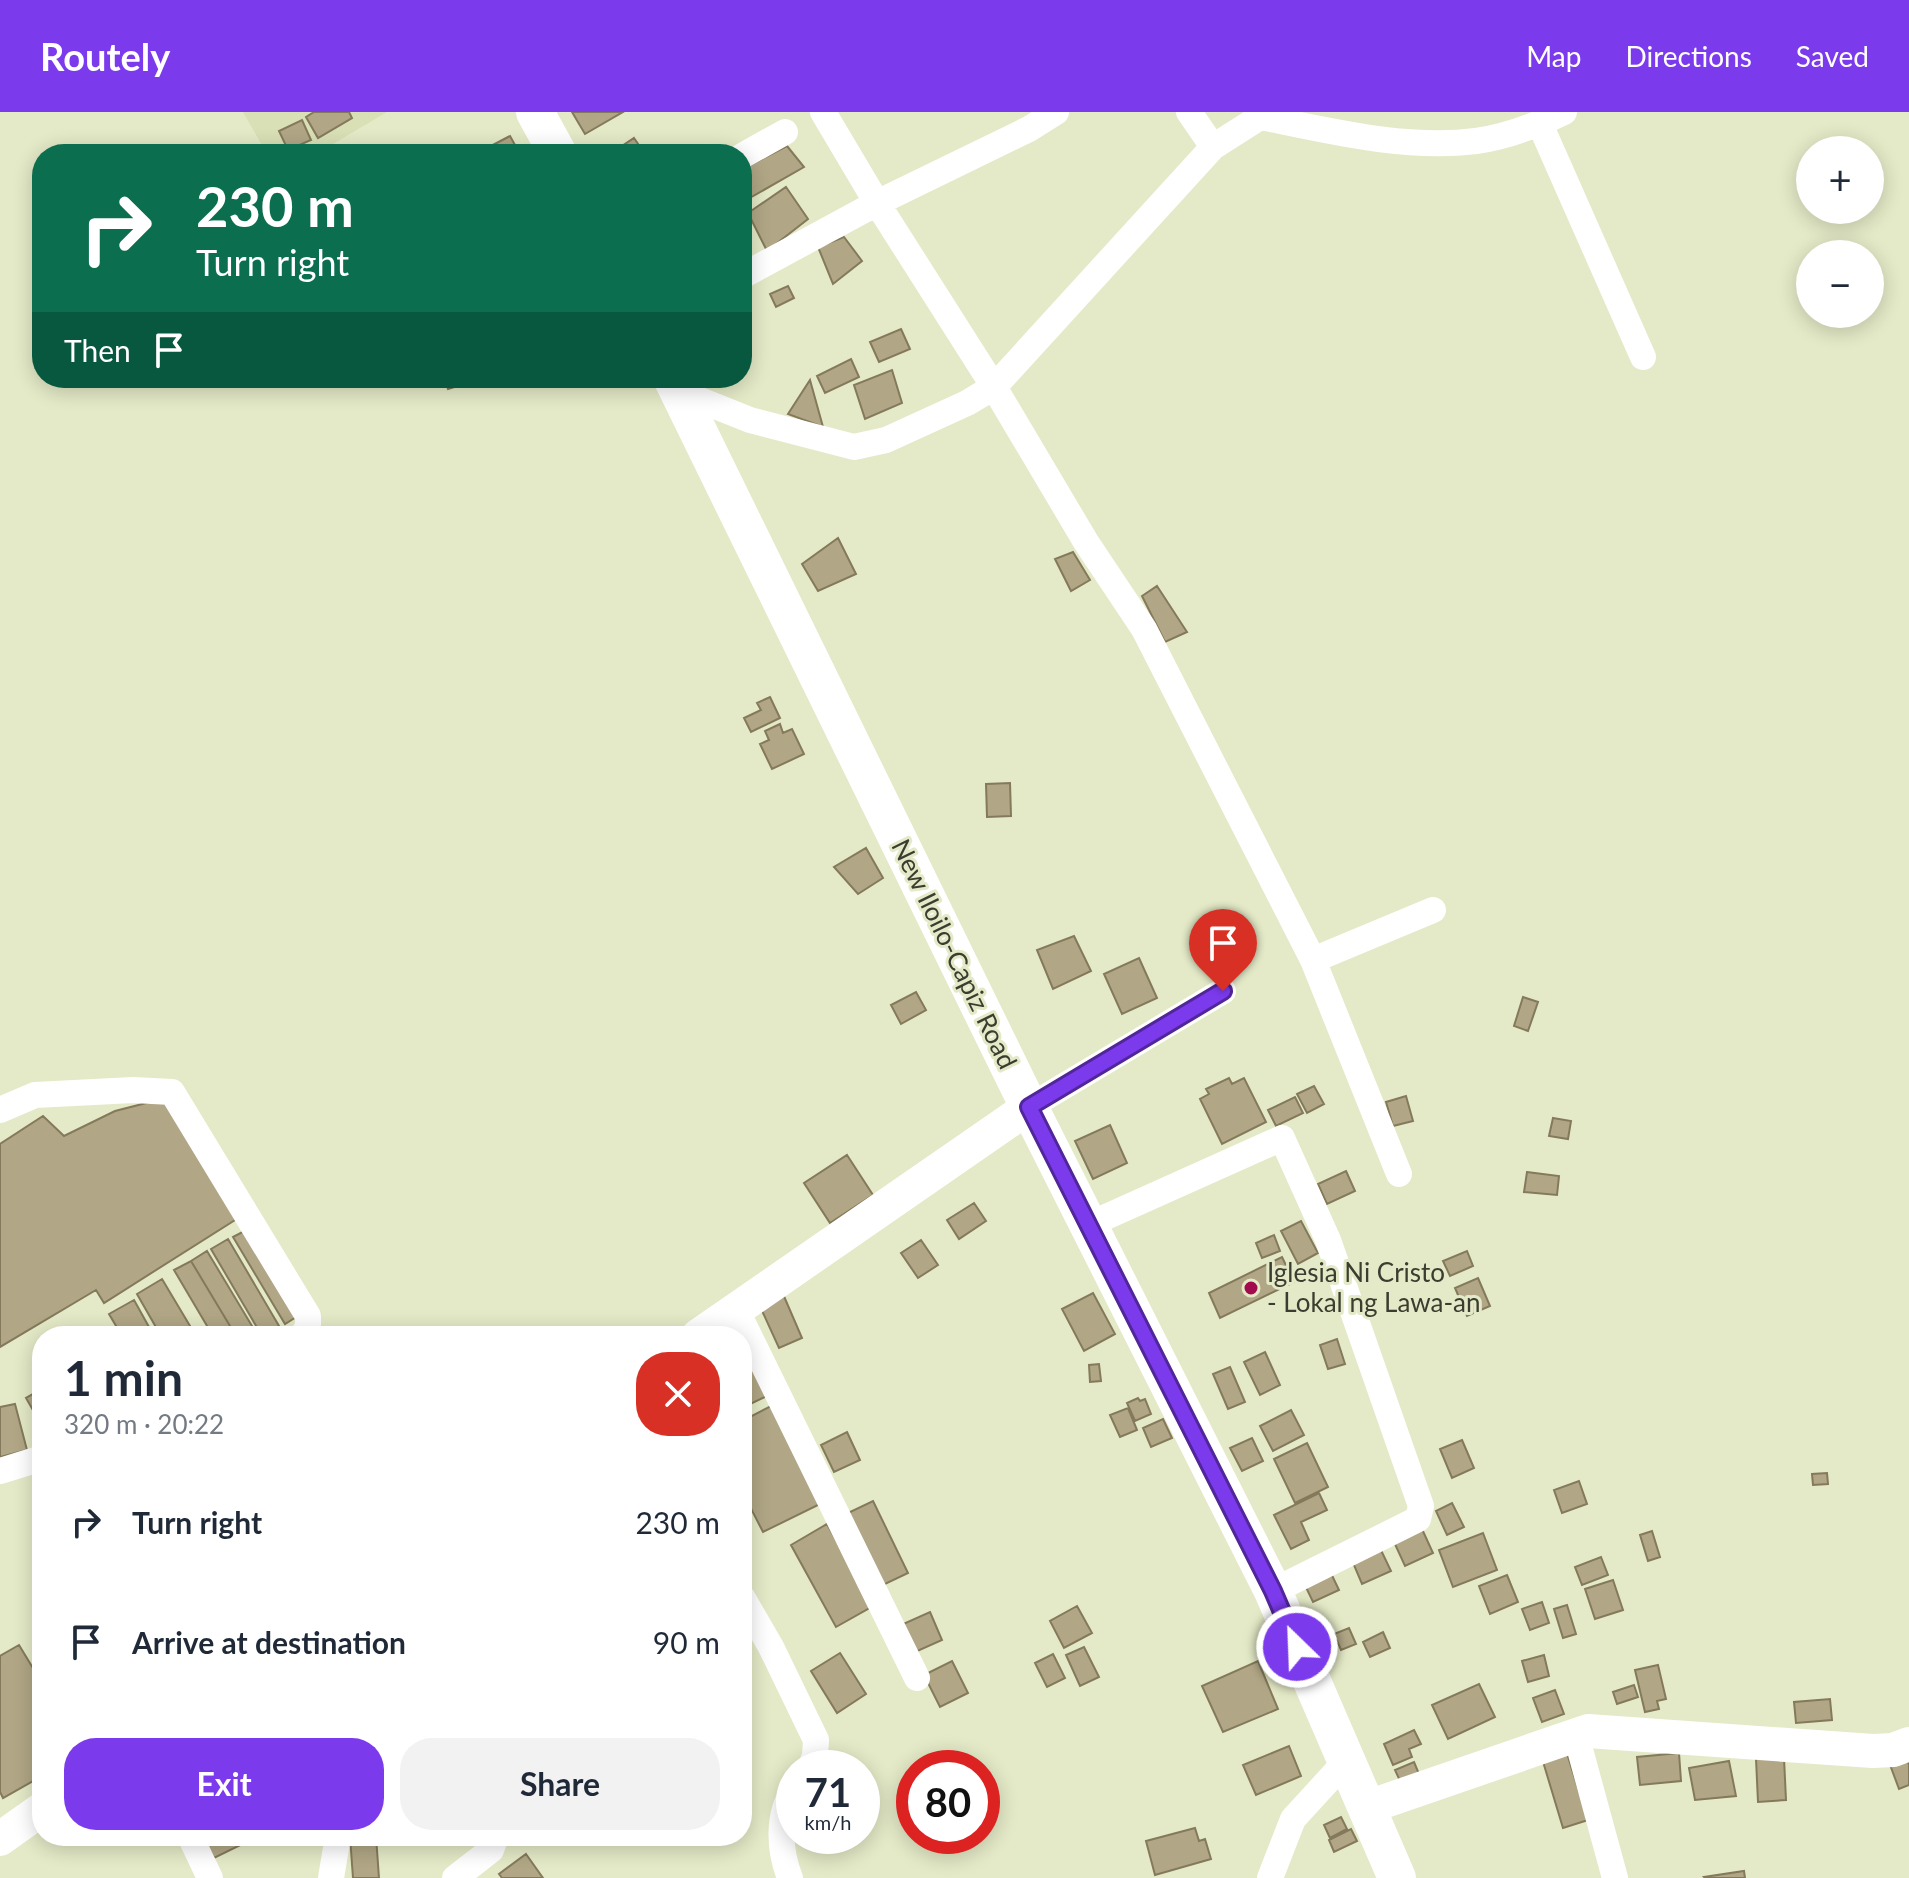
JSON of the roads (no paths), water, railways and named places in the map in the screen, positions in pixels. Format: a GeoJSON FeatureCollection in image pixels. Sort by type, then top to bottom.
{"type":"FeatureCollection","features":[{"type":"Feature","properties":{"kind":"highway"},"geometry":{"type":"LineString","coordinates":[[535,112],[553,144]]}},
{"type":"Feature","properties":{"kind":"highway","name":"New Iloilo-Capiz Road"},"geometry":{"type":"LineString","coordinates":[[677,388],[1029,1107],[1273,1591],[1397,1878]]}},
{"type":"Feature","properties":{"kind":"main road"},"geometry":{"type":"LineString","coordinates":[[712,1326],[1029,1107]]}},
{"type":"Feature","properties":{"kind":"main road"},"geometry":{"type":"LineString","coordinates":[[1368,1807],[1588,1731],[1873,1751],[1893,1750],[1909,1744]]}},
{"type":"Feature","properties":{"kind":"main road"},"geometry":{"type":"LineString","coordinates":[[0,1839],[32,1816]]}},
{"type":"Feature","properties":{"kind":"street"},"geometry":{"type":"LineString","coordinates":[[823,112],[1086,542],[1144,629],[1313,960],[1399,1174]]}},
{"type":"Feature","properties":{"kind":"street"},"geometry":{"type":"LineString","coordinates":[[752,271],[877,203],[1029,129],[1056,112]]}},
{"type":"Feature","properties":{"kind":"street"},"geometry":{"type":"LineString","coordinates":[[1189,112],[1213,147]]}},
{"type":"Feature","properties":{"kind":"street"},"geometry":{"type":"LineString","coordinates":[[682,388],[750,420],[826,442],[854,447],[886,440],[967,403],[994,387],[1213,147],[1264,115],[1328,131],[1444,143],[1479,141],[1540,124],[1564,112]]}},
{"type":"Feature","properties":{"kind":"street"},"geometry":{"type":"LineString","coordinates":[[1540,124],[1643,357]]}},
{"type":"Feature","properties":{"kind":"street"},"geometry":{"type":"LineString","coordinates":[[752,150],[785,132]]}},
{"type":"Feature","properties":{"kind":"street"},"geometry":{"type":"LineString","coordinates":[[1313,960],[1433,910]]}},
{"type":"Feature","properties":{"kind":"street"},"geometry":{"type":"LineString","coordinates":[[1029,1107],[1223,991]]}},
{"type":"Feature","properties":{"kind":"street"},"geometry":{"type":"LineString","coordinates":[[0,1110],[35,1095],[133,1090],[172,1092],[308,1316],[308,1326]]}},
{"type":"Feature","properties":{"kind":"street"},"geometry":{"type":"LineString","coordinates":[[1088,1225],[1282,1138],[1328,1240],[1421,1506],[1418,1519],[1273,1591]]}},
{"type":"Feature","properties":{"kind":"street"},"geometry":{"type":"LineString","coordinates":[[736,1309],[744,1326]]}},
{"type":"Feature","properties":{"kind":"street"},"geometry":{"type":"LineString","coordinates":[[752,1342],[917,1678]]}},
{"type":"Feature","properties":{"kind":"street"},"geometry":{"type":"LineString","coordinates":[[0,1471],[32,1461]]}},
{"type":"Feature","properties":{"kind":"street"},"geometry":{"type":"LineString","coordinates":[[752,1614],[816,1740],[815,1750]]}},
{"type":"Feature","properties":{"kind":"street"},"geometry":{"type":"LineString","coordinates":[[1576,1735],[1615,1878]]}},
{"type":"Feature","properties":{"kind":"street"},"geometry":{"type":"LineString","coordinates":[[1270,1878],[1293,1819],[1347,1760]]}},
{"type":"Feature","properties":{"kind":"street"},"geometry":{"type":"LineString","coordinates":[[195,1846],[210,1878]]}},
{"type":"Feature","properties":{"kind":"street"},"geometry":{"type":"LineString","coordinates":[[331,1878],[336,1846]]}},
{"type":"Feature","properties":{"kind":"street"},"geometry":{"type":"LineString","coordinates":[[455,1878],[492,1846]]}},
{"type":"Feature","properties":{"kind":"street"},"geometry":{"type":"LineString","coordinates":[[784,1854],[790,1878]]}},
{"type":"Feature","properties":{"kind":"place","name":"Iglesia Ni Cristo - Lokal ng Lawa-an"},"geometry":{"type":"Point","coordinates":[1251,1288]}}]}
